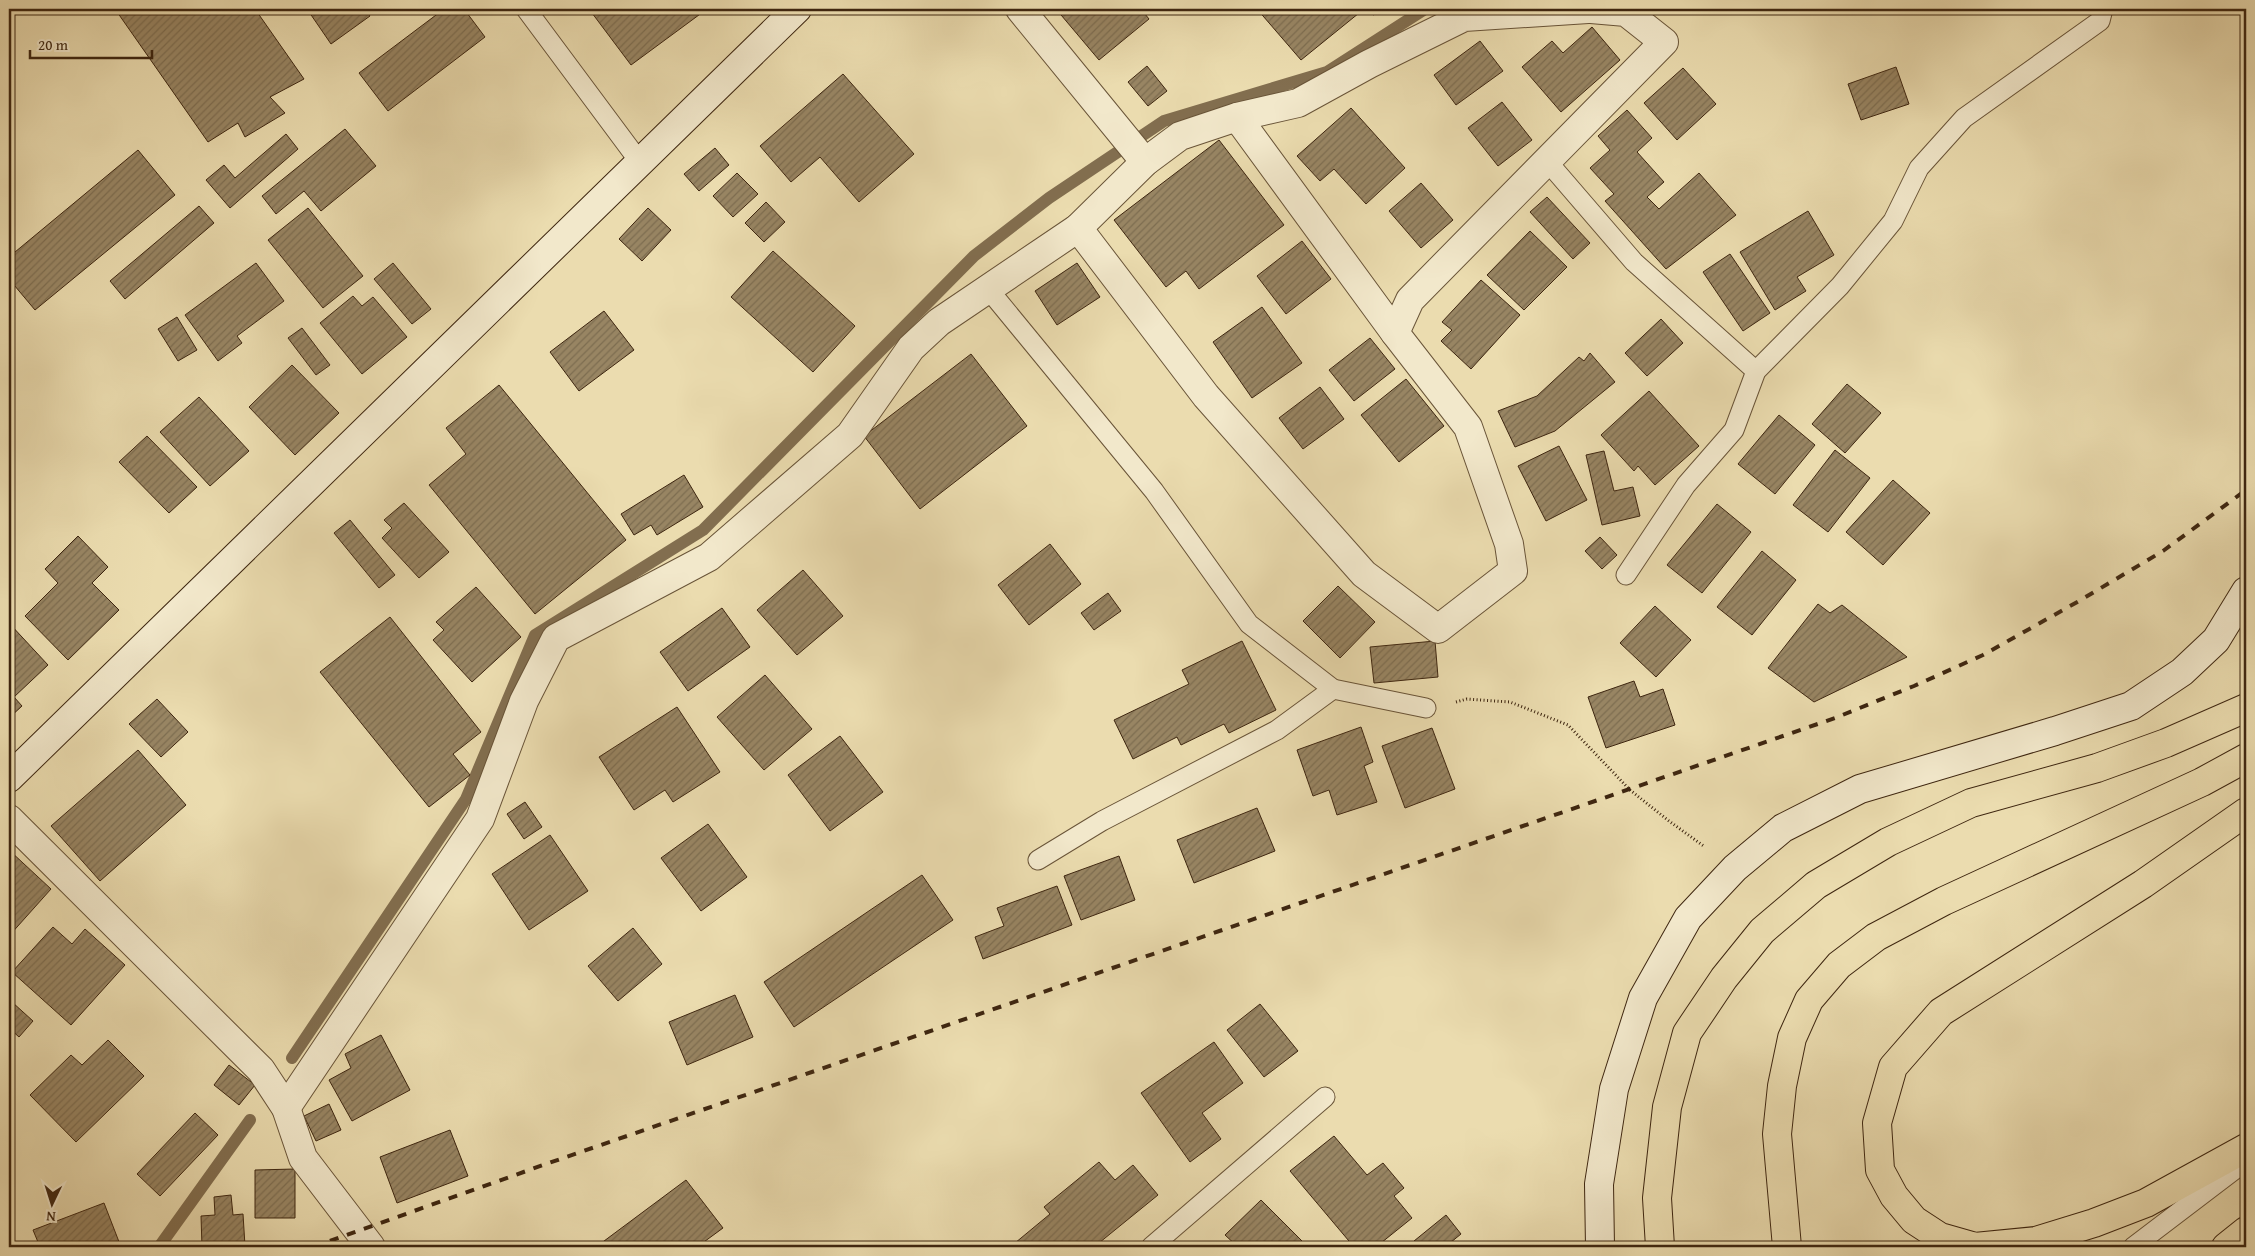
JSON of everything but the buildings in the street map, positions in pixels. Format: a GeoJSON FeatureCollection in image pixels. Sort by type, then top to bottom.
{"type":"FeatureCollection","features":[{"type":"Feature","properties":{"kind":"highway"},"geometry":{"type":"LineString","coordinates":[[1660,1247],[1657,1198],[1667,1108],[1686,1033],[1724,978],[1762,931],[1824,881],[1888,842],[1971,802],[2097,768],[2166,743],[2246,708]]}},
{"type":"Feature","properties":{"kind":"highway"},"geometry":{"type":"LineString","coordinates":[[1787,1247],[1777,1134],[1782,1086],[1792,1038],[1809,1000],[1839,964],[1876,936],[1944,900],[2202,782],[2246,758]]}},
{"type":"Feature","properties":{"kind":"highway"},"geometry":{"type":"LineString","coordinates":[[2246,812],[2143,884],[1941,1012],[1893,1067],[1877,1124],[1880,1170],[1894,1196],[1914,1220],[1940,1237],[1975,1246],[2036,1241],[2094,1223],[2146,1203],[2246,1148]]}},
{"type":"Feature","properties":{"kind":"highway"},"geometry":{"type":"LineString","coordinates":[[2226,1247],[2246,1231]]}},
{"type":"Feature","properties":{"kind":"street"},"geometry":{"type":"LineString","coordinates":[[1020,9],[1145,162]]}},
{"type":"Feature","properties":{"kind":"street"},"geometry":{"type":"LineString","coordinates":[[286,1108],[480,818],[524,701],[556,638],[709,557],[850,435],[911,348],[939,322],[989,290],[1078,228],[1145,162],[1180,136],[1238,117],[1298,103],[1370,64],[1464,18],[1590,9],[1626,12],[1664,42],[1410,300],[1395,333]]}},
{"type":"Feature","properties":{"kind":"street"},"geometry":{"type":"LineString","coordinates":[[9,778],[791,10]]}},
{"type":"Feature","properties":{"kind":"street"},"geometry":{"type":"LineString","coordinates":[[1078,228],[1206,396],[1364,574],[1438,629],[1513,571],[1509,544],[1468,427],[1395,333],[1238,117]]}},
{"type":"Feature","properties":{"kind":"street"},"geometry":{"type":"LineString","coordinates":[[1600,1247],[1599,1184],[1614,1089],[1643,998],[1688,918],[1735,868],[1783,828],[1860,789],[2055,731],[2131,706],[2182,672],[2216,640],[2246,591]]}},
{"type":"Feature","properties":{"kind":"street"},"geometry":{"type":"LineString","coordinates":[[9,819],[261,1070],[286,1108],[303,1158],[371,1247]]}},
{"type":"Feature","properties":{"kind":"lane"},"geometry":{"type":"LineString","coordinates":[[526,9],[639,161]]}},
{"type":"Feature","properties":{"kind":"lane"},"geometry":{"type":"LineString","coordinates":[[1626,574],[1686,485],[1734,430],[1756,371],[1840,286],[1893,221],[1918,168],[1964,118],[2100,21],[2104,9]]}},
{"type":"Feature","properties":{"kind":"lane"},"geometry":{"type":"LineString","coordinates":[[1547,161],[1634,262],[1756,371]]}},
{"type":"Feature","properties":{"kind":"lane"},"geometry":{"type":"LineString","coordinates":[[989,290],[1154,491],[1249,624],[1333,689],[1426,708]]}},
{"type":"Feature","properties":{"kind":"lane"},"geometry":{"type":"LineString","coordinates":[[1038,860],[1102,820],[1277,730],[1333,689]]}},
{"type":"Feature","properties":{"kind":"lane"},"geometry":{"type":"LineString","coordinates":[[1151,1247],[1325,1097]]}},
{"type":"Feature","properties":{"kind":"lane"},"geometry":{"type":"LineString","coordinates":[[2134,1247],[2246,1161]]}},
{"type":"Feature","properties":{"kind":"path"},"geometry":{"type":"LineString","coordinates":[[1426,708],[1467,699],[1510,702],[1568,725],[1630,790],[1668,822],[1735,868]]}},
{"type":"Feature","properties":{"kind":"waterway"},"geometry":{"type":"LineString","coordinates":[[292,1058],[466,799],[535,635],[703,530],[974,256],[1049,198],[1164,121],[1327,72],[1425,9]]}},
{"type":"Feature","properties":{"kind":"waterway"},"geometry":{"type":"LineString","coordinates":[[159,1247],[250,1120]]}},
{"type":"Feature","properties":{"kind":"railway"},"geometry":{"type":"LineString","coordinates":[[313,1247],[546,1164],[1835,718],[1983,655],[2163,551],[2246,490]]}}]}
